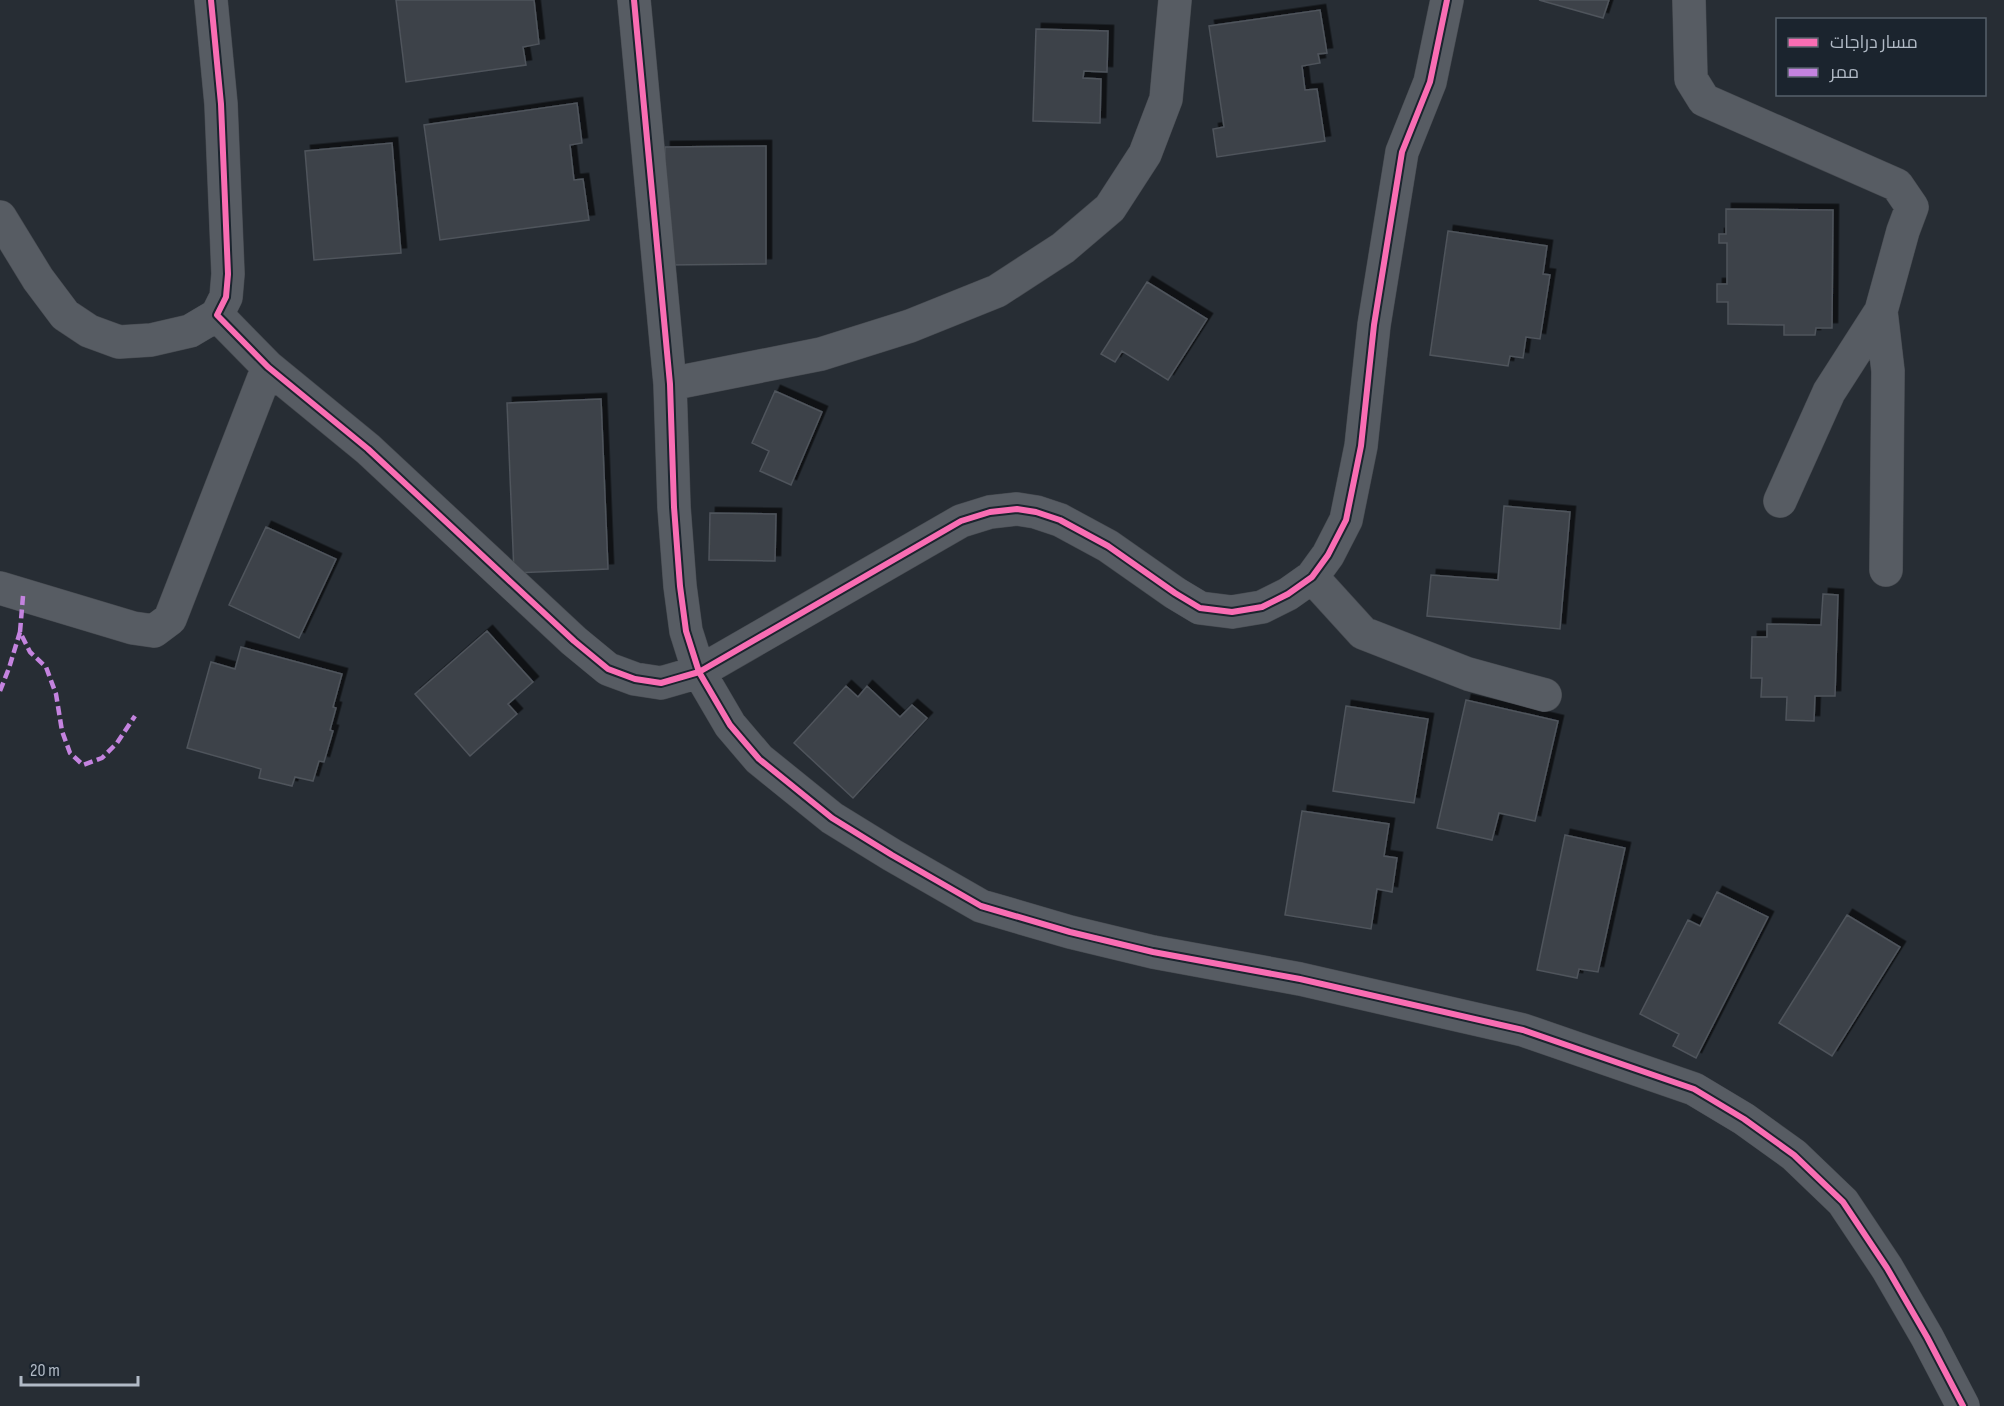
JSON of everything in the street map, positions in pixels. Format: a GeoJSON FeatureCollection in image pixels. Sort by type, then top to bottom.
{"type":"FeatureCollection","features":[{"type":"Feature","properties":{"kind":"street"},"geometry":{"type":"LineString","coordinates":[[0,217],[38,279],[65,315],[89,331],[119,342],[151,340],[190,331],[217,315],[226,297],[228,274],[222,104],[211,0]]}},
{"type":"Feature","properties":{"kind":"street"},"geometry":{"type":"LineString","coordinates":[[634,0],[670,384],[674,507],[686,631],[699,672],[730,725],[759,759],[832,818],[981,906],[1080,935],[1153,952],[1300,979],[1523,1030],[1694,1089],[1744,1119],[1794,1155],[1843,1202],[1887,1268],[1963,1406]]}},
{"type":"Feature","properties":{"kind":"street"},"geometry":{"type":"LineString","coordinates":[[670,384],[821,354],[910,326],[997,291],[1063,248],[1110,208],[1145,154],[1166,99],[1176,0]]}},
{"type":"Feature","properties":{"kind":"street"},"geometry":{"type":"LineString","coordinates":[[217,315],[268,367],[368,449],[574,641],[608,669],[635,679],[662,683],[699,672],[961,521],[990,512],[1017,509],[1036,512],[1060,520],[1108,546],[1200,608],[1232,612],[1262,607],[1288,594],[1312,577],[1328,555],[1346,520],[1361,446],[1374,325],[1402,152],[1430,82],[1447,0]]}},
{"type":"Feature","properties":{"kind":"street"},"geometry":{"type":"LineString","coordinates":[[1689,0],[1691,79],[1704,100],[1897,185],[1912,207],[1881,311],[1828,392],[1780,501]]}},
{"type":"Feature","properties":{"kind":"street"},"geometry":{"type":"LineString","coordinates":[[1881,311],[1888,371],[1886,570]]}},
{"type":"Feature","properties":{"kind":"street"},"geometry":{"type":"LineString","coordinates":[[0,588],[133,628],[154,631],[170,619],[268,367]]}},
{"type":"Feature","properties":{"kind":"street"},"geometry":{"type":"LineString","coordinates":[[1312,577],[1363,633],[1468,674],[1545,695]]}},
{"type":"Feature","properties":{"kind":"building"},"geometry":{"type":"Polygon","coordinates":[[[396,0],[534,0],[539,44],[523,47],[526,65],[406,82],[396,0]]]}},
{"type":"Feature","properties":{"kind":"building"},"geometry":{"type":"Polygon","coordinates":[[[1539,0],[1609,0],[1603,18],[1539,0]]]}},
{"type":"Feature","properties":{"kind":"building"},"geometry":{"type":"Polygon","coordinates":[[[1320,10],[1327,53],[1318,54],[1320,63],[1302,66],[1305,90],[1317,89],[1325,141],[1217,157],[1213,129],[1224,127],[1209,26],[1320,10]]]}},
{"type":"Feature","properties":{"kind":"building"},"geometry":{"type":"Polygon","coordinates":[[[1036,29],[1108,31],[1107,72],[1084,71],[1083,78],[1101,79],[1100,123],[1033,121],[1036,29]]]}},
{"type":"Feature","properties":{"kind":"building"},"geometry":{"type":"Polygon","coordinates":[[[577,103],[582,143],[570,145],[574,180],[583,179],[589,220],[440,240],[424,125],[577,103]]]}},
{"type":"Feature","properties":{"kind":"building"},"geometry":{"type":"Polygon","coordinates":[[[392,143],[401,253],[314,260],[305,151],[392,143]]]}},
{"type":"Feature","properties":{"kind":"building"},"geometry":{"type":"Polygon","coordinates":[[[766,146],[766,264],[665,265],[665,147],[766,146]]]}},
{"type":"Feature","properties":{"kind":"building"},"geometry":{"type":"Polygon","coordinates":[[[1726,209],[1833,210],[1832,328],[1816,328],[1815,335],[1784,335],[1784,325],[1728,324],[1728,302],[1717,302],[1717,284],[1727,284],[1727,243],[1719,243],[1719,234],[1726,234],[1726,209]]]}},
{"type":"Feature","properties":{"kind":"building"},"geometry":{"type":"Polygon","coordinates":[[[1448,231],[1547,246],[1543,274],[1550,275],[1540,339],[1526,337],[1523,358],[1510,356],[1508,366],[1430,355],[1448,231]]]}},
{"type":"Feature","properties":{"kind":"building"},"geometry":{"type":"Polygon","coordinates":[[[1147,282],[1207,319],[1168,380],[1122,351],[1115,362],[1101,354],[1147,282]]]}},
{"type":"Feature","properties":{"kind":"building"},"geometry":{"type":"Polygon","coordinates":[[[775,391],[822,412],[791,485],[760,471],[769,451],[752,443],[775,391]]]}},
{"type":"Feature","properties":{"kind":"building"},"geometry":{"type":"Polygon","coordinates":[[[601,399],[608,569],[514,573],[507,403],[601,399]]]}},
{"type":"Feature","properties":{"kind":"building"},"geometry":{"type":"Polygon","coordinates":[[[1504,506],[1570,512],[1560,629],[1427,616],[1431,575],[1498,580],[1504,506]]]}},
{"type":"Feature","properties":{"kind":"building"},"geometry":{"type":"Polygon","coordinates":[[[710,513],[776,514],[775,561],[709,560],[710,513]]]}},
{"type":"Feature","properties":{"kind":"building"},"geometry":{"type":"Polygon","coordinates":[[[266,527],[336,559],[299,638],[229,605],[266,527]]]}},
{"type":"Feature","properties":{"kind":"building"},"geometry":{"type":"Polygon","coordinates":[[[1823,594],[1838,595],[1835,696],[1815,696],[1814,721],[1786,720],[1787,697],[1761,697],[1762,678],[1751,678],[1752,637],[1767,637],[1767,624],[1821,625],[1823,594]]]}},
{"type":"Feature","properties":{"kind":"building"},"geometry":{"type":"Polygon","coordinates":[[[487,631],[533,682],[508,704],[517,714],[470,756],[415,694],[487,631]]]}},
{"type":"Feature","properties":{"kind":"building"},"geometry":{"type":"Polygon","coordinates":[[[241,647],[342,674],[333,707],[336,708],[330,730],[333,731],[324,762],[319,761],[313,781],[295,777],[292,786],[259,778],[261,769],[187,748],[211,662],[235,669],[241,647]]]}},
{"type":"Feature","properties":{"kind":"building"},"geometry":{"type":"Polygon","coordinates":[[[846,686],[858,697],[867,686],[900,717],[912,705],[927,718],[853,798],[794,743],[846,686]]]}},
{"type":"Feature","properties":{"kind":"building"},"geometry":{"type":"Polygon","coordinates":[[[1466,700],[1558,721],[1535,821],[1499,813],[1492,840],[1437,828],[1466,700]]]}},
{"type":"Feature","properties":{"kind":"building"},"geometry":{"type":"Polygon","coordinates":[[[1346,706],[1428,719],[1414,803],[1333,791],[1346,706]]]}},
{"type":"Feature","properties":{"kind":"building"},"geometry":{"type":"Polygon","coordinates":[[[1302,811],[1389,824],[1384,856],[1397,858],[1392,892],[1377,889],[1371,929],[1285,915],[1302,811]]]}},
{"type":"Feature","properties":{"kind":"building"},"geometry":{"type":"Polygon","coordinates":[[[1565,835],[1625,848],[1598,972],[1579,969],[1577,978],[1537,970],[1565,835]]]}},
{"type":"Feature","properties":{"kind":"building"},"geometry":{"type":"Polygon","coordinates":[[[1717,892],[1768,917],[1696,1058],[1673,1046],[1679,1034],[1640,1014],[1688,920],[1700,926],[1717,892]]]}},
{"type":"Feature","properties":{"kind":"building"},"geometry":{"type":"Polygon","coordinates":[[[1847,915],[1900,947],[1832,1056],[1779,1023],[1847,915]]]}},
{"type":"Feature","properties":{"kind":"marked path"},"geometry":{"type":"LineString","coordinates":[[23,596],[20,632],[30,652],[46,667],[56,694],[62,731],[70,753],[83,765],[102,758],[117,743],[135,716]]}},
{"type":"Feature","properties":{"kind":"marked path"},"geometry":{"type":"LineString","coordinates":[[0,691],[20,632]]}},
{"type":"Feature","properties":{"kind":"cycle path"},"geometry":{"type":"LineString","coordinates":[[211,0],[221,104],[228,274],[226,297],[217,315],[268,367],[368,449],[574,641],[608,669],[635,679],[661,683],[699,672],[961,521],[990,512],[1017,509],[1036,512],[1060,520],[1108,546],[1200,608],[1232,612],[1262,607],[1288,594],[1312,577],[1328,555],[1346,520],[1361,446],[1374,325],[1402,152],[1430,82],[1447,0]]}},
{"type":"Feature","properties":{"kind":"cycle path"},"geometry":{"type":"LineString","coordinates":[[634,0],[670,384],[674,507],[686,631],[699,672],[730,725],[759,759],[832,818],[981,906],[1070,932],[1153,952],[1300,979],[1523,1030],[1694,1089],[1744,1119],[1794,1155],[1843,1202],[1887,1268],[1963,1406]]}}]}
